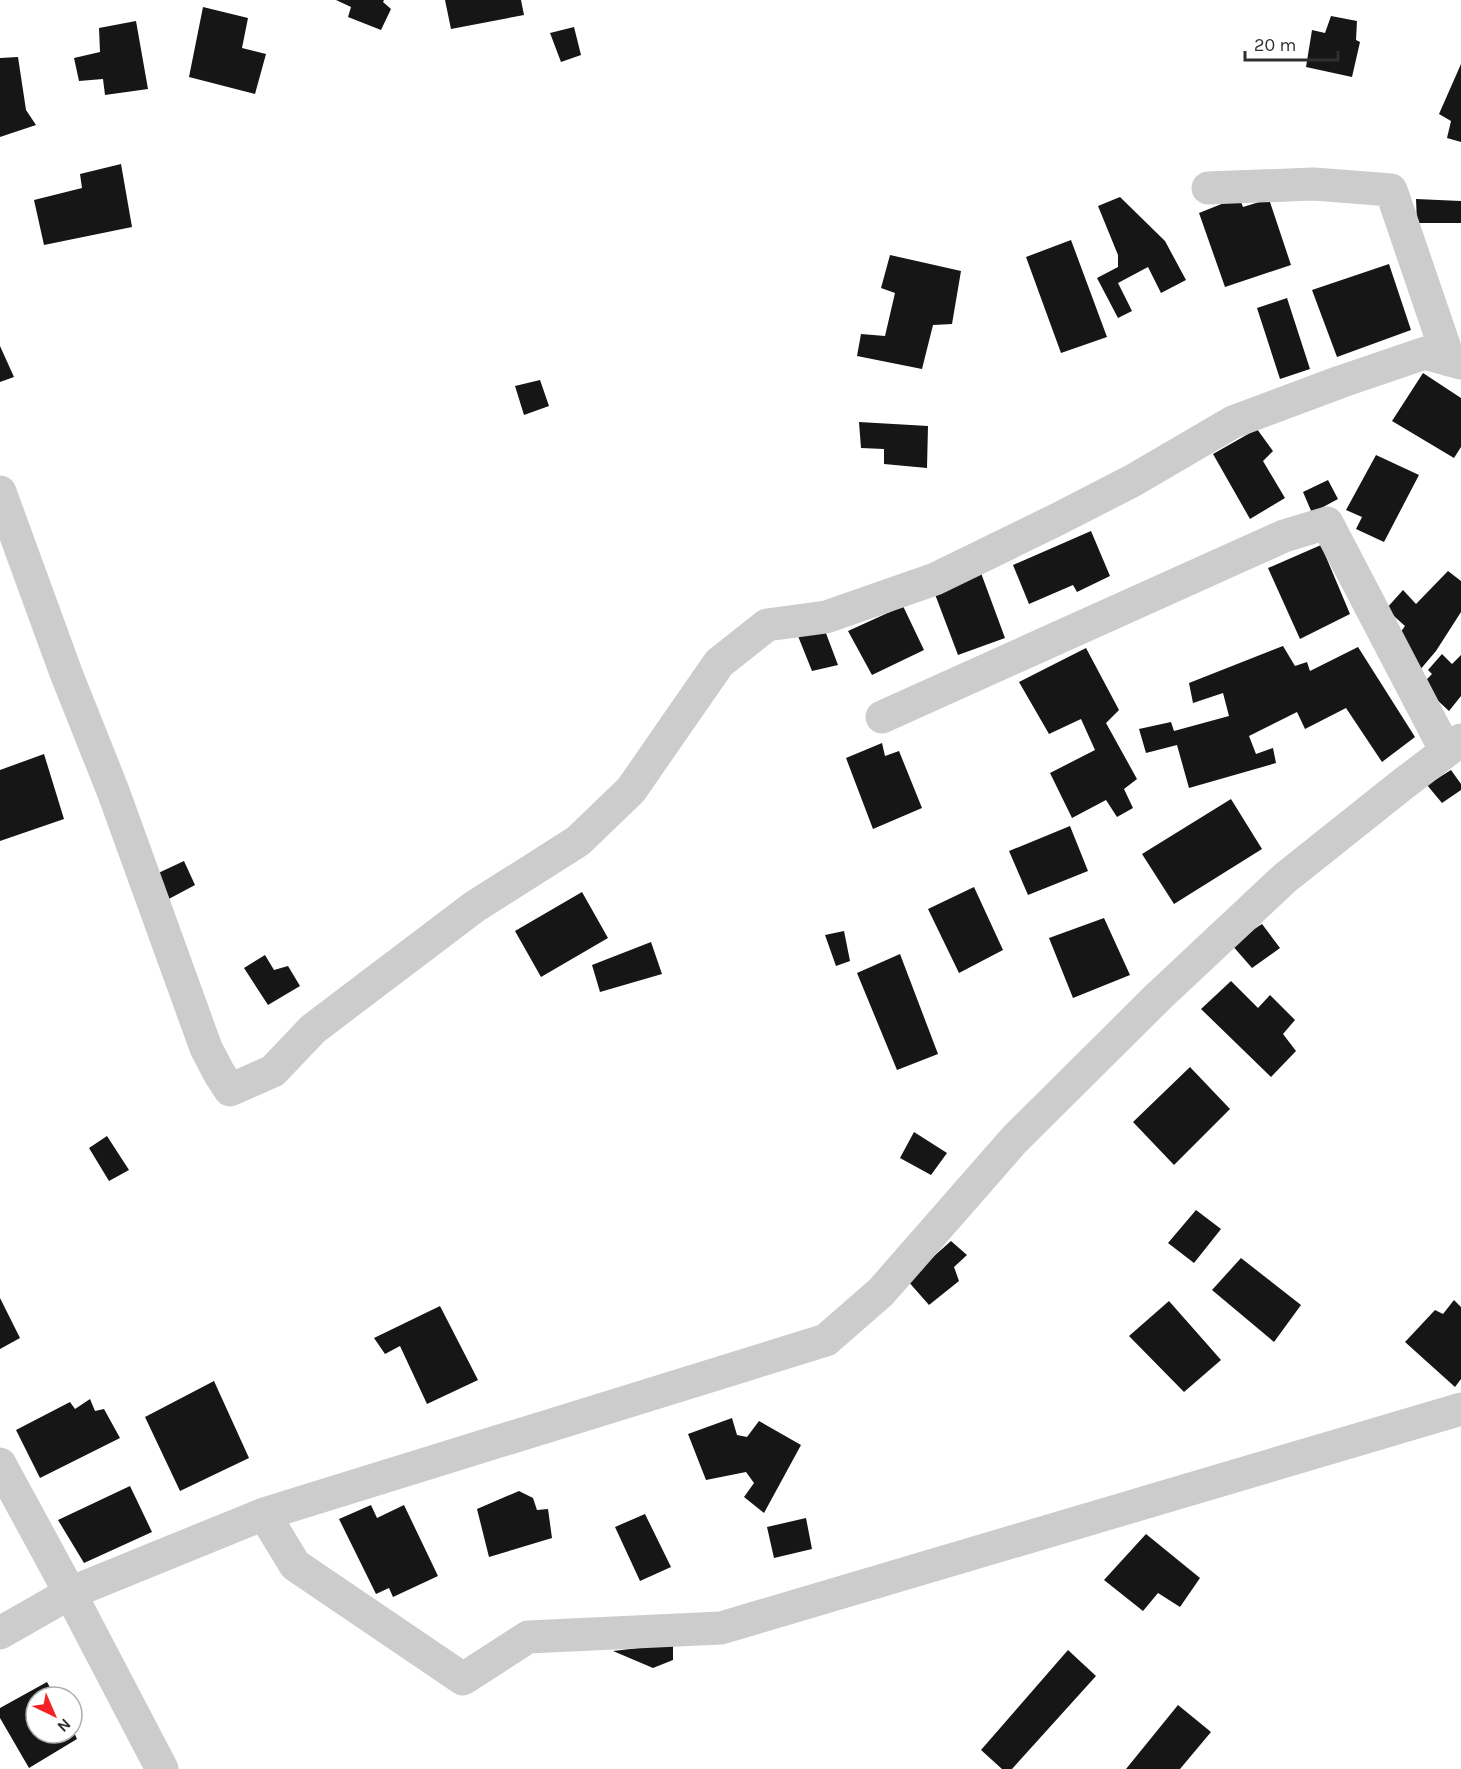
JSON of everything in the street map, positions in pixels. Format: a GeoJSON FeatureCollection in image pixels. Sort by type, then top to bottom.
{"type":"FeatureCollection","features":[{"type":"Feature","properties":{"kind":"street"},"geometry":{"type":"LineString","coordinates":[[1208,188],[1314,184],[1391,190],[1455,361]]}},
{"type":"Feature","properties":{"kind":"street"},"geometry":{"type":"LineString","coordinates":[[0,492],[66,673],[113,791],[206,1048],[230,1090],[273,1071],[313,1029],[465,915],[578,841],[631,790],[719,663],[767,625],[826,617],[935,579],[1113,491],[1233,422],[1425,353],[1455,361]]}},
{"type":"Feature","properties":{"kind":"street"},"geometry":{"type":"LineString","coordinates":[[0,1633],[70,1593],[264,1514],[826,1340],[881,1292],[1014,1140],[1159,996],[1285,878],[1454,746],[1328,524],[1284,536],[882,717]]}},
{"type":"Feature","properties":{"kind":"street"},"geometry":{"type":"LineString","coordinates":[[264,1514],[295,1565],[463,1679],[528,1637],[721,1628],[1461,1409]]}},
{"type":"Feature","properties":{"kind":"street"},"geometry":{"type":"LineString","coordinates":[[0,1464],[162,1769]]}},
{"type":"Feature","properties":{"kind":"building"},"geometry":{"type":"Polygon","coordinates":[[[336,0],[384,0],[383,2],[391,9],[381,30],[348,17],[351,7],[336,0]]]}},
{"type":"Feature","properties":{"kind":"building"},"geometry":{"type":"Polygon","coordinates":[[[445,0],[521,0],[524,15],[451,29],[445,0]]]}},
{"type":"Feature","properties":{"kind":"building"},"geometry":{"type":"Polygon","coordinates":[[[203,7],[248,18],[242,48],[266,54],[255,94],[189,77],[203,7]]]}},
{"type":"Feature","properties":{"kind":"building"},"geometry":{"type":"Polygon","coordinates":[[[1331,16],[1357,21],[1356,40],[1360,42],[1352,77],[1306,67],[1312,30],[1325,33],[1331,16]]]}},
{"type":"Feature","properties":{"kind":"building"},"geometry":{"type":"Polygon","coordinates":[[[136,21],[148,89],[105,95],[103,79],[79,81],[74,58],[100,52],[99,28],[136,21]]]}},
{"type":"Feature","properties":{"kind":"building"},"geometry":{"type":"Polygon","coordinates":[[[574,27],[581,55],[561,62],[550,33],[574,27]]]}},
{"type":"Feature","properties":{"kind":"building"},"geometry":{"type":"Polygon","coordinates":[[[18,57],[26,110],[36,125],[0,137],[0,58],[18,57]]]}},
{"type":"Feature","properties":{"kind":"building"},"geometry":{"type":"Polygon","coordinates":[[[1461,64],[1461,142],[1447,138],[1451,121],[1439,114],[1461,64]]]}},
{"type":"Feature","properties":{"kind":"building"},"geometry":{"type":"Polygon","coordinates":[[[121,164],[132,227],[44,245],[34,200],[82,188],[80,174],[121,164]]]}},
{"type":"Feature","properties":{"kind":"building"},"geometry":{"type":"Polygon","coordinates":[[[1120,197],[1165,241],[1186,280],[1161,293],[1148,267],[1118,283],[1132,311],[1118,318],[1097,278],[1118,267],[1118,255],[1098,206],[1120,197]]]}},
{"type":"Feature","properties":{"kind":"building"},"geometry":{"type":"Polygon","coordinates":[[[1239,197],[1243,207],[1269,199],[1291,265],[1225,287],[1199,213],[1239,197]]]}},
{"type":"Feature","properties":{"kind":"building"},"geometry":{"type":"Polygon","coordinates":[[[1416,199],[1461,201],[1461,223],[1417,223],[1416,199]]]}},
{"type":"Feature","properties":{"kind":"building"},"geometry":{"type":"Polygon","coordinates":[[[1071,240],[1107,337],[1061,353],[1026,257],[1071,240]]]}},
{"type":"Feature","properties":{"kind":"building"},"geometry":{"type":"Polygon","coordinates":[[[890,255],[961,271],[952,324],[933,325],[922,369],[857,356],[861,334],[885,336],[895,293],[881,288],[890,255]]]}},
{"type":"Feature","properties":{"kind":"building"},"geometry":{"type":"Polygon","coordinates":[[[1389,264],[1411,330],[1337,357],[1312,290],[1389,264]]]}},
{"type":"Feature","properties":{"kind":"building"},"geometry":{"type":"Polygon","coordinates":[[[1287,298],[1310,369],[1280,379],[1257,308],[1287,298]]]}},
{"type":"Feature","properties":{"kind":"building"},"geometry":{"type":"Polygon","coordinates":[[[0,346],[14,377],[0,382],[0,346]]]}},
{"type":"Feature","properties":{"kind":"building"},"geometry":{"type":"Polygon","coordinates":[[[1423,373],[1461,398],[1461,447],[1454,458],[1392,421],[1423,373]]]}},
{"type":"Feature","properties":{"kind":"building"},"geometry":{"type":"Polygon","coordinates":[[[540,380],[549,406],[524,415],[515,386],[540,380]]]}},
{"type":"Feature","properties":{"kind":"building"},"geometry":{"type":"Polygon","coordinates":[[[859,422],[928,426],[927,468],[884,464],[884,449],[861,448],[859,422]]]}},
{"type":"Feature","properties":{"kind":"building"},"geometry":{"type":"Polygon","coordinates":[[[1257,429],[1273,451],[1263,461],[1285,498],[1250,519],[1213,454],[1257,429]]]}},
{"type":"Feature","properties":{"kind":"building"},"geometry":{"type":"Polygon","coordinates":[[[1376,455],[1419,475],[1384,542],[1356,529],[1362,517],[1346,510],[1376,455]]]}},
{"type":"Feature","properties":{"kind":"building"},"geometry":{"type":"Polygon","coordinates":[[[1328,480],[1338,499],[1312,513],[1303,492],[1328,480]]]}},
{"type":"Feature","properties":{"kind":"building"},"geometry":{"type":"Polygon","coordinates":[[[1091,531],[1110,576],[1077,592],[1073,585],[1029,604],[1013,565],[1091,531]]]}},
{"type":"Feature","properties":{"kind":"building"},"geometry":{"type":"Polygon","coordinates":[[[1321,545],[1350,614],[1300,639],[1268,568],[1321,545]]]}},
{"type":"Feature","properties":{"kind":"building"},"geometry":{"type":"Polygon","coordinates":[[[1448,571],[1461,581],[1461,612],[1436,651],[1419,671],[1395,640],[1405,626],[1386,609],[1403,590],[1416,604],[1448,571]]]}},
{"type":"Feature","properties":{"kind":"building"},"geometry":{"type":"Polygon","coordinates":[[[981,573],[1005,638],[958,655],[933,589],[981,573]]]}},
{"type":"Feature","properties":{"kind":"building"},"geometry":{"type":"Polygon","coordinates":[[[903,606],[924,650],[872,675],[848,631],[903,606]]]}},
{"type":"Feature","properties":{"kind":"building"},"geometry":{"type":"Polygon","coordinates":[[[824,628],[838,665],[812,671],[798,636],[824,628]]]}},
{"type":"Feature","properties":{"kind":"building"},"geometry":{"type":"Polygon","coordinates":[[[1283,646],[1295,666],[1307,662],[1310,671],[1358,647],[1415,737],[1382,762],[1346,708],[1305,729],[1297,712],[1249,736],[1256,754],[1273,748],[1276,763],[1189,788],[1177,745],[1146,753],[1139,729],[1171,722],[1174,731],[1229,716],[1223,693],[1193,703],[1189,683],[1283,646]]]}},
{"type":"Feature","properties":{"kind":"building"},"geometry":{"type":"Polygon","coordinates":[[[1086,648],[1119,710],[1106,723],[1137,779],[1124,789],[1133,808],[1117,817],[1106,800],[1072,818],[1050,773],[1095,750],[1081,719],[1049,734],[1019,682],[1086,648]]]}},
{"type":"Feature","properties":{"kind":"building"},"geometry":{"type":"Polygon","coordinates":[[[1442,654],[1452,664],[1461,655],[1461,696],[1449,711],[1421,685],[1432,674],[1428,670],[1442,654]]]}},
{"type":"Feature","properties":{"kind":"building"},"geometry":{"type":"Polygon","coordinates":[[[882,743],[885,756],[899,751],[922,808],[873,829],[846,758],[882,743]]]}},
{"type":"Feature","properties":{"kind":"building"},"geometry":{"type":"Polygon","coordinates":[[[44,754],[64,819],[0,841],[0,770],[44,754]]]}},
{"type":"Feature","properties":{"kind":"building"},"geometry":{"type":"Polygon","coordinates":[[[1451,770],[1461,784],[1461,790],[1442,803],[1427,785],[1451,770]]]}},
{"type":"Feature","properties":{"kind":"building"},"geometry":{"type":"Polygon","coordinates":[[[1231,799],[1262,849],[1174,904],[1142,854],[1231,799]]]}},
{"type":"Feature","properties":{"kind":"building"},"geometry":{"type":"Polygon","coordinates":[[[1070,826],[1088,871],[1028,895],[1009,851],[1070,826]]]}},
{"type":"Feature","properties":{"kind":"building"},"geometry":{"type":"Polygon","coordinates":[[[184,861],[195,885],[165,901],[154,875],[184,861]]]}},
{"type":"Feature","properties":{"kind":"building"},"geometry":{"type":"Polygon","coordinates":[[[974,887],[1003,950],[959,973],[928,909],[974,887]]]}},
{"type":"Feature","properties":{"kind":"building"},"geometry":{"type":"Polygon","coordinates":[[[582,892],[608,938],[541,977],[515,931],[582,892]]]}},
{"type":"Feature","properties":{"kind":"building"},"geometry":{"type":"Polygon","coordinates":[[[1104,918],[1130,975],[1073,998],[1049,938],[1104,918]]]}},
{"type":"Feature","properties":{"kind":"building"},"geometry":{"type":"Polygon","coordinates":[[[1262,924],[1280,948],[1252,968],[1231,944],[1262,924]]]}},
{"type":"Feature","properties":{"kind":"building"},"geometry":{"type":"Polygon","coordinates":[[[844,931],[850,961],[836,966],[825,935],[844,931]]]}},
{"type":"Feature","properties":{"kind":"building"},"geometry":{"type":"Polygon","coordinates":[[[651,942],[662,974],[600,992],[592,965],[651,942]]]}},
{"type":"Feature","properties":{"kind":"building"},"geometry":{"type":"Polygon","coordinates":[[[900,954],[938,1054],[897,1070],[857,973],[900,954]]]}},
{"type":"Feature","properties":{"kind":"building"},"geometry":{"type":"Polygon","coordinates":[[[265,955],[274,970],[288,966],[300,986],[268,1005],[244,968],[265,955]]]}},
{"type":"Feature","properties":{"kind":"building"},"geometry":{"type":"Polygon","coordinates":[[[1231,981],[1258,1008],[1270,995],[1295,1020],[1283,1034],[1296,1051],[1271,1077],[1201,1009],[1231,981]]]}},
{"type":"Feature","properties":{"kind":"building"},"geometry":{"type":"Polygon","coordinates":[[[1190,1067],[1230,1109],[1174,1165],[1133,1122],[1190,1067]]]}},
{"type":"Feature","properties":{"kind":"building"},"geometry":{"type":"Polygon","coordinates":[[[914,1132],[947,1153],[931,1175],[900,1158],[914,1132]]]}},
{"type":"Feature","properties":{"kind":"building"},"geometry":{"type":"Polygon","coordinates":[[[107,1136],[129,1170],[109,1181],[89,1148],[107,1136]]]}},
{"type":"Feature","properties":{"kind":"building"},"geometry":{"type":"Polygon","coordinates":[[[1196,1210],[1221,1229],[1194,1263],[1168,1243],[1196,1210]]]}},
{"type":"Feature","properties":{"kind":"building"},"geometry":{"type":"Polygon","coordinates":[[[951,1241],[967,1255],[954,1267],[959,1281],[929,1305],[907,1280],[951,1241]]]}},
{"type":"Feature","properties":{"kind":"building"},"geometry":{"type":"Polygon","coordinates":[[[1241,1258],[1301,1305],[1274,1342],[1212,1290],[1241,1258]]]}},
{"type":"Feature","properties":{"kind":"building"},"geometry":{"type":"Polygon","coordinates":[[[0,1298],[20,1338],[0,1349],[0,1298]]]}},
{"type":"Feature","properties":{"kind":"building"},"geometry":{"type":"Polygon","coordinates":[[[1454,1300],[1461,1307],[1461,1379],[1455,1387],[1405,1342],[1435,1310],[1443,1314],[1454,1300]]]}},
{"type":"Feature","properties":{"kind":"building"},"geometry":{"type":"Polygon","coordinates":[[[1169,1301],[1221,1360],[1184,1392],[1129,1336],[1169,1301]]]}},
{"type":"Feature","properties":{"kind":"building"},"geometry":{"type":"Polygon","coordinates":[[[440,1306],[478,1380],[427,1404],[400,1346],[385,1354],[374,1338],[440,1306]]]}},
{"type":"Feature","properties":{"kind":"building"},"geometry":{"type":"Polygon","coordinates":[[[214,1381],[249,1458],[180,1491],[145,1417],[214,1381]]]}},
{"type":"Feature","properties":{"kind":"building"},"geometry":{"type":"Polygon","coordinates":[[[90,1399],[95,1411],[104,1409],[120,1438],[40,1478],[16,1430],[70,1402],[75,1409],[90,1399]]]}},
{"type":"Feature","properties":{"kind":"building"},"geometry":{"type":"Polygon","coordinates":[[[732,1418],[737,1435],[747,1437],[759,1421],[801,1445],[764,1513],[744,1497],[754,1483],[746,1472],[706,1480],[688,1434],[732,1418]]]}},
{"type":"Feature","properties":{"kind":"building"},"geometry":{"type":"Polygon","coordinates":[[[130,1486],[152,1532],[84,1563],[58,1520],[130,1486]]]}},
{"type":"Feature","properties":{"kind":"building"},"geometry":{"type":"Polygon","coordinates":[[[519,1491],[533,1498],[537,1510],[548,1509],[552,1538],[489,1557],[477,1509],[519,1491]]]}},
{"type":"Feature","properties":{"kind":"building"},"geometry":{"type":"Polygon","coordinates":[[[371,1505],[377,1518],[404,1505],[438,1576],[393,1597],[389,1588],[376,1594],[339,1519],[371,1505]]]}},
{"type":"Feature","properties":{"kind":"building"},"geometry":{"type":"Polygon","coordinates":[[[645,1514],[671,1567],[640,1581],[615,1527],[645,1514]]]}},
{"type":"Feature","properties":{"kind":"building"},"geometry":{"type":"Polygon","coordinates":[[[806,1518],[812,1549],[774,1558],[767,1527],[806,1518]]]}},
{"type":"Feature","properties":{"kind":"building"},"geometry":{"type":"Polygon","coordinates":[[[1146,1534],[1200,1578],[1180,1607],[1158,1593],[1143,1611],[1104,1580],[1146,1534]]]}},
{"type":"Feature","properties":{"kind":"building"},"geometry":{"type":"Polygon","coordinates":[[[673,1644],[673,1660],[653,1668],[613,1651],[673,1644]]]}},
{"type":"Feature","properties":{"kind":"building"},"geometry":{"type":"Polygon","coordinates":[[[1068,1650],[1096,1676],[1012,1769],[1002,1769],[981,1750],[1068,1650]]]}},
{"type":"Feature","properties":{"kind":"building"},"geometry":{"type":"Polygon","coordinates":[[[24,1695],[24,1745],[67,1745],[29,1768],[0,1718],[0,1708],[24,1695]]]}},
{"type":"Feature","properties":{"kind":"building"},"geometry":{"type":"Polygon","coordinates":[[[1178,1705],[1211,1732],[1180,1769],[1126,1769],[1178,1705]]]}}]}
